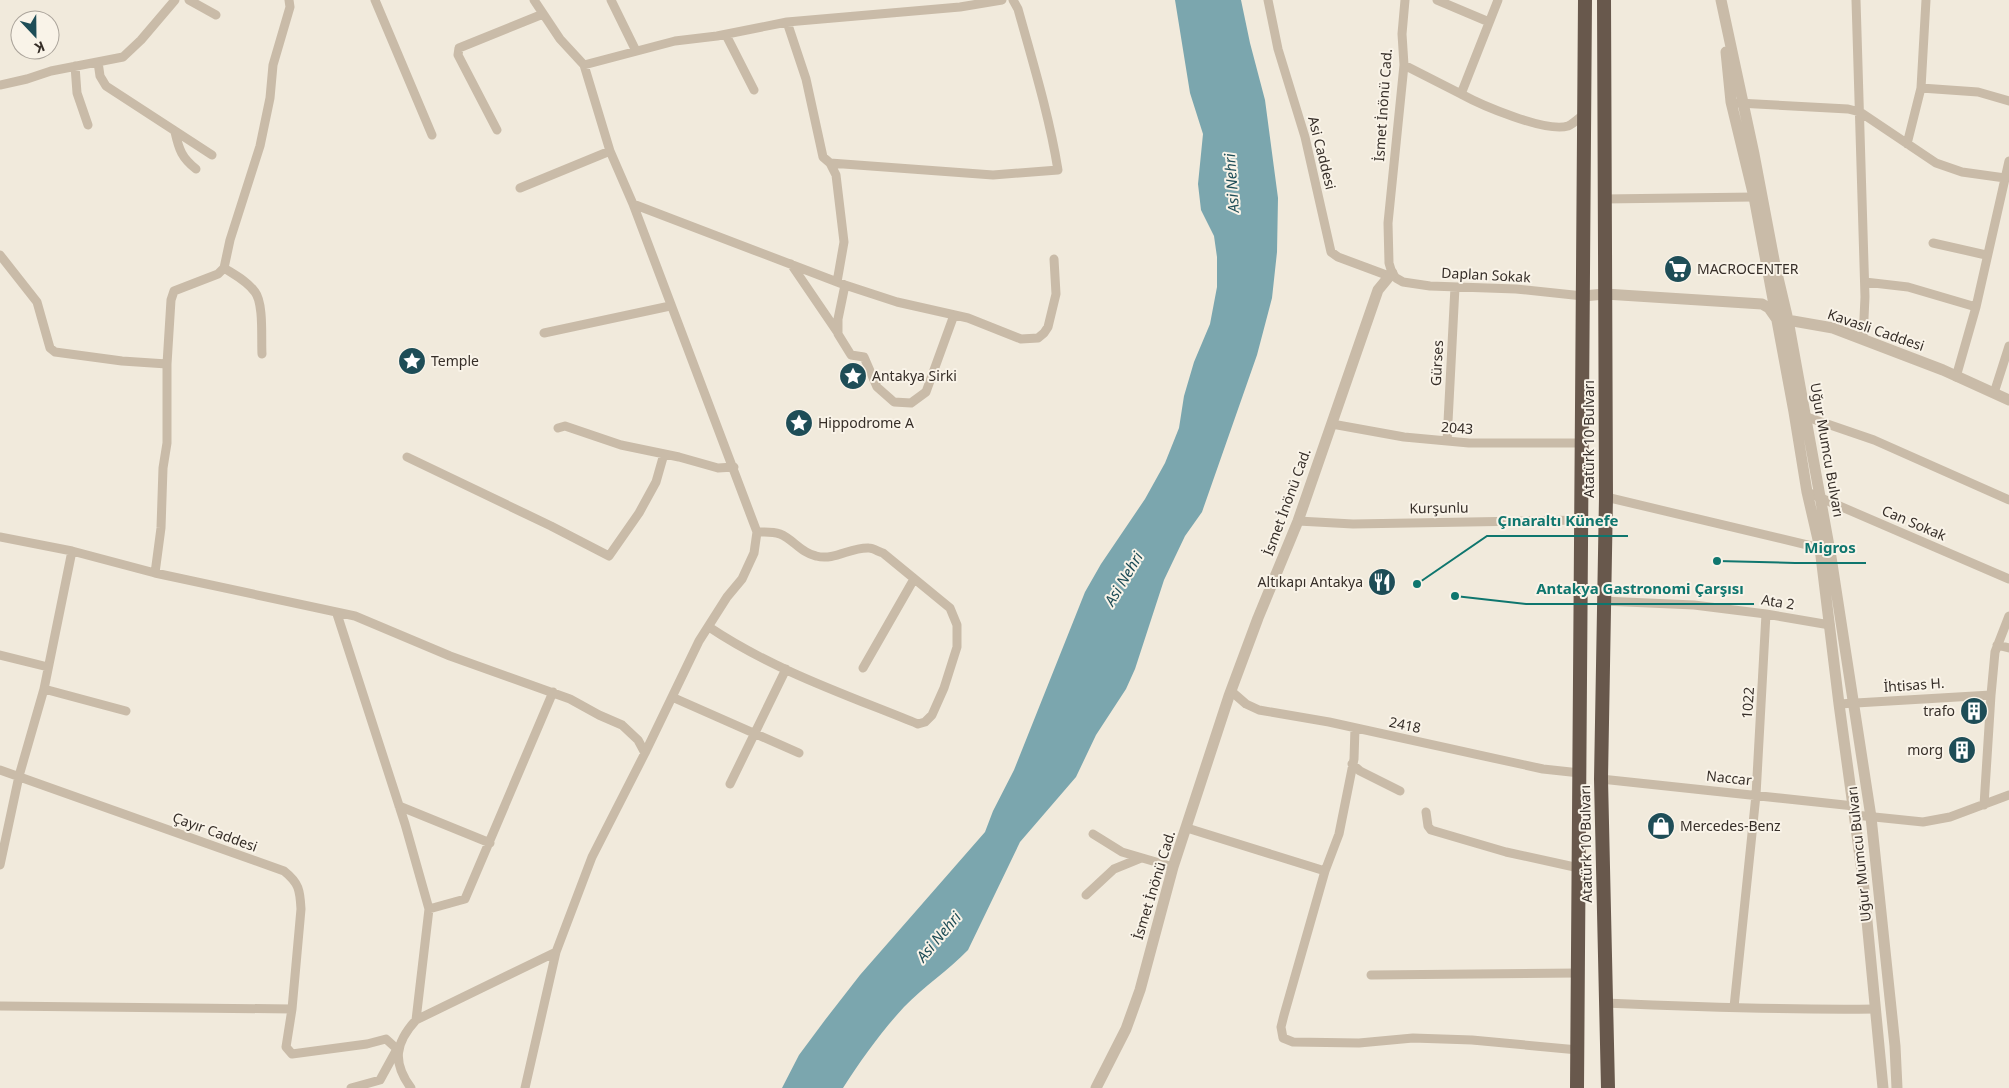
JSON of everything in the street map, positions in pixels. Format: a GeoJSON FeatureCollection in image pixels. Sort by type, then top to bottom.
{"type":"FeatureCollection","features":[{"type":"Feature","properties":{"kind":"highway","name":"Atatürk 10 Bulvarı"},"geometry":{"type":"LineString","coordinates":[[1577,1088],[1585,0]]}},
{"type":"Feature","properties":{"kind":"highway","name":"Atatürk 10 Bulvarı"},"geometry":{"type":"LineString","coordinates":[[1604,0],[1606,497],[1601,779],[1608,1088]]}},
{"type":"Feature","properties":{"kind":"street"},"geometry":{"type":"LineString","coordinates":[[0,85],[75,66],[123,57],[141,40],[175,0]]}},
{"type":"Feature","properties":{"kind":"street"},"geometry":{"type":"LineString","coordinates":[[189,0],[216,15]]}},
{"type":"Feature","properties":{"kind":"street"},"geometry":{"type":"LineString","coordinates":[[155,573],[161,528],[163,468],[167,443],[167,364],[171,300],[174,291],[218,274],[224,268],[230,240],[260,146],[270,98],[273,65],[290,8],[289,0]]}},
{"type":"Feature","properties":{"kind":"street"},"geometry":{"type":"LineString","coordinates":[[375,0],[432,135]]}},
{"type":"Feature","properties":{"kind":"street"},"geometry":{"type":"LineString","coordinates":[[525,1088],[556,952],[592,857],[699,641],[727,598],[742,580],[754,553],[757,532],[633,204],[610,151],[584,66],[560,39],[534,0]]}},
{"type":"Feature","properties":{"kind":"street"},"geometry":{"type":"LineString","coordinates":[[611,0],[636,51]]}},
{"type":"Feature","properties":{"kind":"street"},"geometry":{"type":"LineString","coordinates":[[584,66],[675,41],[726,35],[788,22],[960,7],[1002,0]]}},
{"type":"Feature","properties":{"kind":"street"},"geometry":{"type":"LineString","coordinates":[[830,163],[993,175],[1058,170],[1042,94],[1014,0]]}},
{"type":"Feature","properties":{"kind":"street","name":"Asi Caddesi"},"geometry":{"type":"LineString","coordinates":[[1268,0],[1278,50],[1305,137],[1331,252],[1338,257],[1391,275]]}},
{"type":"Feature","properties":{"kind":"street","name":"İsmet İnönü Cad."},"geometry":{"type":"LineString","coordinates":[[1096,1088],[1126,1029],[1140,990],[1173,867],[1231,691],[1258,618],[1298,521],[1378,290],[1391,275],[1388,223],[1404,65],[1402,34],[1404,0]]}},
{"type":"Feature","properties":{"kind":"street"},"geometry":{"type":"LineString","coordinates":[[1437,0],[1489,22]]}},
{"type":"Feature","properties":{"kind":"street"},"geometry":{"type":"LineString","coordinates":[[1461,94],[1498,0]]}},
{"type":"Feature","properties":{"kind":"street","name":"Uğur Mumcu Bulvarı"},"geometry":{"type":"LineString","coordinates":[[1721,0],[1731,102],[1754,197],[1807,492],[1820,548],[1839,704],[1855,810],[1883,1088]]}},
{"type":"Feature","properties":{"kind":"street","name":"Uğur Mumcu Bulvarı"},"geometry":{"type":"LineString","coordinates":[[1721,0],[1788,320],[1842,627],[1852,703],[1871,817],[1895,1046],[1897,1088]]}},
{"type":"Feature","properties":{"kind":"street"},"geometry":{"type":"LineString","coordinates":[[1856,0],[1864,282],[1863,339]]}},
{"type":"Feature","properties":{"kind":"street"},"geometry":{"type":"LineString","coordinates":[[1908,144],[1921,88],[1926,0]]}},
{"type":"Feature","properties":{"kind":"street"},"geometry":{"type":"LineString","coordinates":[[497,130],[458,55],[459,48],[543,14]]}},
{"type":"Feature","properties":{"kind":"street"},"geometry":{"type":"LineString","coordinates":[[788,22],[806,79],[823,157],[830,163],[836,175],[844,242],[838,334]]}},
{"type":"Feature","properties":{"kind":"street"},"geometry":{"type":"LineString","coordinates":[[726,35],[754,90]]}},
{"type":"Feature","properties":{"kind":"street"},"geometry":{"type":"LineString","coordinates":[[98,62],[100,76],[106,86],[212,155]]}},
{"type":"Feature","properties":{"kind":"street"},"geometry":{"type":"LineString","coordinates":[[1404,65],[1476,102],[1544,126],[1568,126],[1583,115]]}},
{"type":"Feature","properties":{"kind":"street"},"geometry":{"type":"LineString","coordinates":[[75,66],[77,93],[88,124]]}},
{"type":"Feature","properties":{"kind":"street"},"geometry":{"type":"LineString","coordinates":[[1921,88],[1978,92],[2009,101]]}},
{"type":"Feature","properties":{"kind":"street"},"geometry":{"type":"LineString","coordinates":[[1731,102],[1848,109],[1860,112],[1936,163],[1962,172],[2005,178]]}},
{"type":"Feature","properties":{"kind":"street"},"geometry":{"type":"LineString","coordinates":[[175,132],[179,151],[184,160],[196,169]]}},
{"type":"Feature","properties":{"kind":"street"},"geometry":{"type":"LineString","coordinates":[[520,188],[610,151]]}},
{"type":"Feature","properties":{"kind":"street"},"geometry":{"type":"LineString","coordinates":[[1956,377],[1976,307],[1986,255],[2009,161]]}},
{"type":"Feature","properties":{"kind":"street"},"geometry":{"type":"LineString","coordinates":[[1604,200],[1754,197]]}},
{"type":"Feature","properties":{"kind":"street"},"geometry":{"type":"LineString","coordinates":[[633,204],[841,283],[897,302],[983,323],[1021,339],[1035,339],[1041,336],[1048,327],[1055,302],[1054,259]]}},
{"type":"Feature","properties":{"kind":"street"},"geometry":{"type":"LineString","coordinates":[[1933,243],[1986,255]]}},
{"type":"Feature","properties":{"kind":"street"},"geometry":{"type":"LineString","coordinates":[[0,255],[37,302],[50,348],[55,352],[167,364]]}},
{"type":"Feature","properties":{"kind":"street"},"geometry":{"type":"LineString","coordinates":[[791,264],[851,355],[864,357],[878,387],[894,402],[911,403],[926,392],[954,315]]}},
{"type":"Feature","properties":{"kind":"street"},"geometry":{"type":"LineString","coordinates":[[224,268],[248,284],[257,294],[260,307],[262,354]]}},
{"type":"Feature","properties":{"kind":"street","name":"Daplan Sokak"},"geometry":{"type":"LineString","coordinates":[[1391,275],[1403,282],[1455,287],[1516,289],[1583,296]]}},
{"type":"Feature","properties":{"kind":"street"},"geometry":{"type":"LineString","coordinates":[[1864,282],[1908,287],[1976,307]]}},
{"type":"Feature","properties":{"kind":"street","name":"Gürses"},"geometry":{"type":"LineString","coordinates":[[1447,441],[1455,287]]}},
{"type":"Feature","properties":{"kind":"street","name":"Kavasli Caddesi"},"geometry":{"type":"LineString","coordinates":[[1583,296],[1605,294],[1755,303],[1769,308],[1776,318],[1833,328],[2009,400]]}},
{"type":"Feature","properties":{"kind":"street"},"geometry":{"type":"LineString","coordinates":[[544,333],[670,306]]}},
{"type":"Feature","properties":{"kind":"street"},"geometry":{"type":"LineString","coordinates":[[1994,393],[2009,346]]}},
{"type":"Feature","properties":{"kind":"street"},"geometry":{"type":"LineString","coordinates":[[1794,412],[1874,440],[2009,500]]}},
{"type":"Feature","properties":{"kind":"street","name":"2043"},"geometry":{"type":"LineString","coordinates":[[1332,424],[1404,438],[1469,443],[1582,443]]}},
{"type":"Feature","properties":{"kind":"street"},"geometry":{"type":"LineString","coordinates":[[558,428],[565,426],[621,445],[718,468],[734,467]]}},
{"type":"Feature","properties":{"kind":"street"},"geometry":{"type":"LineString","coordinates":[[407,457],[609,556],[639,513],[656,482],[664,454]]}},
{"type":"Feature","properties":{"kind":"street","name":"Can Sokak"},"geometry":{"type":"LineString","coordinates":[[1807,492],[2009,579]]}},
{"type":"Feature","properties":{"kind":"street"},"geometry":{"type":"LineString","coordinates":[[1606,497],[1820,548]]}},
{"type":"Feature","properties":{"kind":"street","name":"Kurşunlu"},"geometry":{"type":"LineString","coordinates":[[1298,521],[1353,524],[1581,520]]}},
{"type":"Feature","properties":{"kind":"street"},"geometry":{"type":"LineString","coordinates":[[709,627],[731,641],[786,669],[918,724],[925,722],[932,715],[944,688],[957,648],[958,633],[955,616],[950,608],[883,553],[870,547],[842,555],[815,556],[804,552],[782,535],[772,532],[757,532]]}},
{"type":"Feature","properties":{"kind":"street"},"geometry":{"type":"LineString","coordinates":[[0,536],[72,551],[155,573],[338,614],[355,616],[450,656],[570,699],[622,725],[638,740],[645,753]]}},
{"type":"Feature","properties":{"kind":"street"},"geometry":{"type":"LineString","coordinates":[[0,865],[19,776],[44,689],[72,551]]}},
{"type":"Feature","properties":{"kind":"street"},"geometry":{"type":"LineString","coordinates":[[863,668],[914,578]]}},
{"type":"Feature","properties":{"kind":"street","name":"Ata 2"},"geometry":{"type":"LineString","coordinates":[[1603,600],[1694,605],[1766,614],[1830,625]]}},
{"type":"Feature","properties":{"kind":"street"},"geometry":{"type":"LineString","coordinates":[[338,614],[399,806],[429,909],[416,1020]]}},
{"type":"Feature","properties":{"kind":"street","name":"1022"},"geometry":{"type":"LineString","coordinates":[[1734,1007],[1756,794],[1766,614]]}},
{"type":"Feature","properties":{"kind":"street"},"geometry":{"type":"LineString","coordinates":[[1984,805],[1991,695],[1997,644],[2009,616]]}},
{"type":"Feature","properties":{"kind":"street"},"geometry":{"type":"LineString","coordinates":[[1997,644],[2009,648]]}},
{"type":"Feature","properties":{"kind":"street"},"geometry":{"type":"LineString","coordinates":[[0,655],[48,667]]}},
{"type":"Feature","properties":{"kind":"street"},"geometry":{"type":"LineString","coordinates":[[730,784],[786,669]]}},
{"type":"Feature","properties":{"kind":"street"},"geometry":{"type":"LineString","coordinates":[[44,689],[126,711]]}},
{"type":"Feature","properties":{"kind":"street","name":"2418"},"geometry":{"type":"LineString","coordinates":[[1231,691],[1246,704],[1260,710],[1355,728],[1543,769],[1580,773]]}},
{"type":"Feature","properties":{"kind":"street"},"geometry":{"type":"LineString","coordinates":[[429,909],[465,899],[553,692]]}},
{"type":"Feature","properties":{"kind":"street","name":"İhtisas H."},"geometry":{"type":"LineString","coordinates":[[1839,704],[1991,695]]}},
{"type":"Feature","properties":{"kind":"street"},"geometry":{"type":"LineString","coordinates":[[672,697],[799,753]]}},
{"type":"Feature","properties":{"kind":"street"},"geometry":{"type":"LineString","coordinates":[[1355,728],[1352,764],[1339,834],[1325,871],[1281,1027],[1283,1038],[1293,1042],[1359,1043],[1413,1038],[1472,1040],[1578,1050]]}},
{"type":"Feature","properties":{"kind":"street"},"geometry":{"type":"LineString","coordinates":[[1352,764],[1360,771],[1400,791]]}},
{"type":"Feature","properties":{"kind":"street","name":"Çayır Caddesi"},"geometry":{"type":"LineString","coordinates":[[0,770],[284,871],[295,880],[300,893],[301,909],[292,1009],[286,1047],[292,1054],[367,1044],[386,1039],[397,1049]]}},
{"type":"Feature","properties":{"kind":"street","name":"Naccar"},"geometry":{"type":"LineString","coordinates":[[1601,779],[1756,794],[1855,810],[1871,817],[1923,822],[1950,817],[2009,795]]}},
{"type":"Feature","properties":{"kind":"street"},"geometry":{"type":"LineString","coordinates":[[399,806],[490,842]]}},
{"type":"Feature","properties":{"kind":"street"},"geometry":{"type":"LineString","coordinates":[[1426,812],[1428,826],[1431,830],[1506,852],[1579,868]]}},
{"type":"Feature","properties":{"kind":"street"},"geometry":{"type":"LineString","coordinates":[[1186,828],[1325,871]]}},
{"type":"Feature","properties":{"kind":"street"},"geometry":{"type":"LineString","coordinates":[[1093,834],[1122,852],[1173,867]]}},
{"type":"Feature","properties":{"kind":"street"},"geometry":{"type":"LineString","coordinates":[[1086,895],[1114,869],[1141,858]]}},
{"type":"Feature","properties":{"kind":"street"},"geometry":{"type":"LineString","coordinates":[[350,1088],[380,1080],[408,1029],[416,1020],[556,952]]}},
{"type":"Feature","properties":{"kind":"street"},"geometry":{"type":"LineString","coordinates":[[1371,975],[1578,973]]}},
{"type":"Feature","properties":{"kind":"street"},"geometry":{"type":"LineString","coordinates":[[1605,1003],[1783,1010],[1875,1009]]}},
{"type":"Feature","properties":{"kind":"street"},"geometry":{"type":"LineString","coordinates":[[0,1006],[292,1009]]}},
{"type":"Feature","properties":{"kind":"street"},"geometry":{"type":"LineString","coordinates":[[397,1049],[402,1076],[411,1088]]}},
{"type":"Feature","properties":{"kind":"water","name":"Asi Nehri"},"geometry":{"type":"Polygon","coordinates":[[[1175,0],[1241,0],[1265,100],[1278,198],[1277,252],[1272,298],[1257,355],[1202,512],[1185,536],[1164,580],[1135,669],[1126,689],[1096,735],[1076,777],[1020,842],[968,950],[904,1007],[887,1026],[843,1088],[782,1088],[799,1055],[860,975],[985,832],[993,811],[1014,770],[1085,592],[1101,564],[1145,499],[1165,463],[1179,428],[1184,396],[1194,362],[1210,324],[1217,287],[1217,257],[1214,236],[1201,210],[1198,184],[1203,134],[1190,93],[1175,0]]]}},
{"type":"Feature","properties":{"kind":"place","name":"MACROCENTER"},"geometry":{"type":"Point","coordinates":[1678,269]}},
{"type":"Feature","properties":{"kind":"place","name":"Temple"},"geometry":{"type":"Point","coordinates":[412,361]}},
{"type":"Feature","properties":{"kind":"place","name":"Antakya Sirki"},"geometry":{"type":"Point","coordinates":[853,376]}},
{"type":"Feature","properties":{"kind":"place","name":"Hippodrome A"},"geometry":{"type":"Point","coordinates":[799,423]}},
{"type":"Feature","properties":{"kind":"place","name":"Migros"},"geometry":{"type":"Point","coordinates":[1717,561]}},
{"type":"Feature","properties":{"kind":"place","name":"Altıkapı Antakya"},"geometry":{"type":"Point","coordinates":[1382,582]}},
{"type":"Feature","properties":{"kind":"place","name":"Çınaraltı Künefe"},"geometry":{"type":"Point","coordinates":[1417,584]}},
{"type":"Feature","properties":{"kind":"place","name":"Antakya Gastronomi Çarşısı"},"geometry":{"type":"Point","coordinates":[1455,596]}},
{"type":"Feature","properties":{"kind":"place","name":"trafo"},"geometry":{"type":"Point","coordinates":[1974,711]}},
{"type":"Feature","properties":{"kind":"place","name":"morg"},"geometry":{"type":"Point","coordinates":[1962,750]}},
{"type":"Feature","properties":{"kind":"place","name":"Mercedes-Benz"},"geometry":{"type":"Point","coordinates":[1661,826]}}]}
